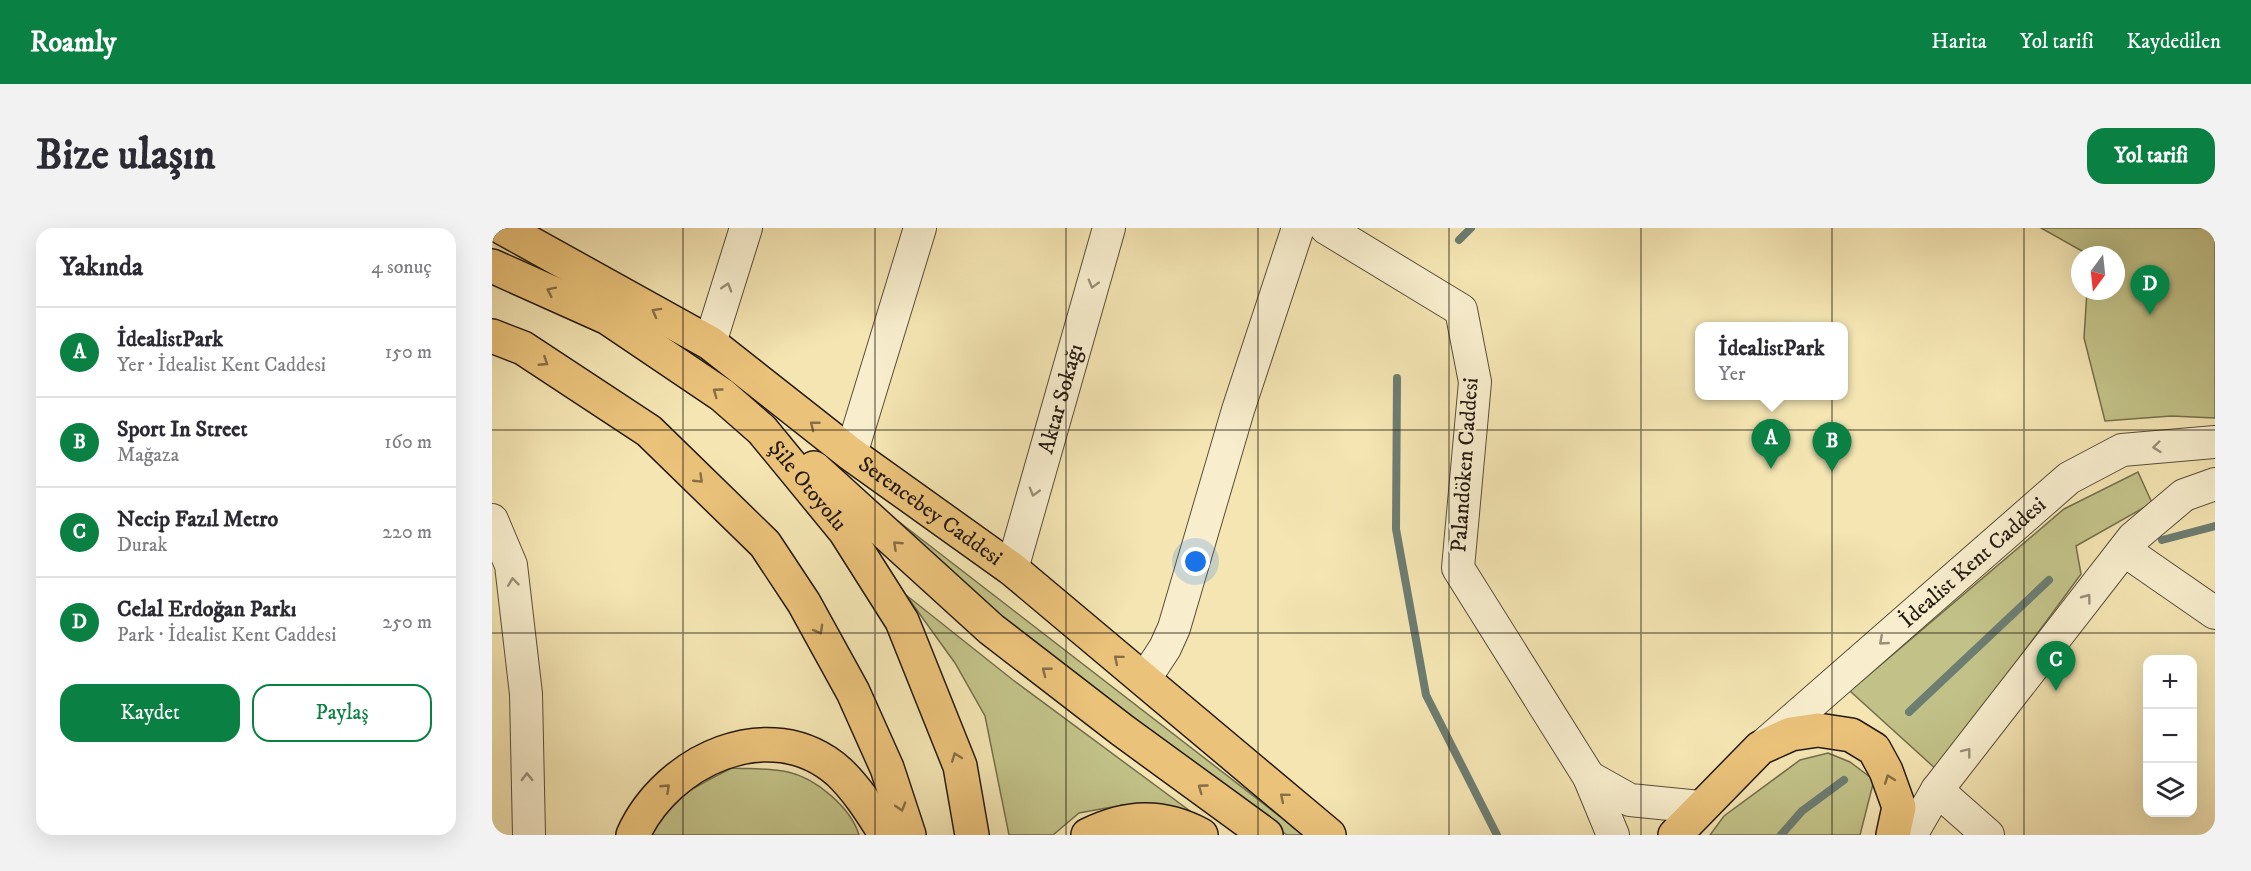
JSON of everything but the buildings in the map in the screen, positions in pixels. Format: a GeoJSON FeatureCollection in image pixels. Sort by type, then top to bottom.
{"type":"FeatureCollection","features":[{"type":"Feature","properties":{"kind":"main road","name":"Serencebey Caddesi"},"geometry":{"type":"LineString","coordinates":[[503,228],[544,238],[710,343],[851,454],[1012,569],[1329,835]]}},
{"type":"Feature","properties":{"kind":"main road","name":"Şile Otoyolu"},"geometry":{"type":"LineString","coordinates":[[492,266],[540,285],[608,318],[722,395],[762,430],[845,531],[902,621],[960,766],[972,835]]}},
{"type":"Feature","properties":{"kind":"main road"},"geometry":{"type":"LineString","coordinates":[[492,336],[523,348],[649,431],[765,544],[804,603],[853,692],[888,768],[909,835]]}},
{"type":"Feature","properties":{"kind":"main road"},"geometry":{"type":"LineString","coordinates":[[762,430],[823,474],[991,629],[1122,730],[1266,835]]}},
{"type":"Feature","properties":{"kind":"main road","name":"İdealist Kent Caddesi"},"geometry":{"type":"LineString","coordinates":[[1675,835],[1760,748],[1791,734],[1818,730],[1851,735],[1874,749],[1886,771],[1899,807],[1893,835]]}},
{"type":"Feature","properties":{"kind":"main road"},"geometry":{"type":"LineString","coordinates":[[633,835],[656,798],[681,775],[722,752],[756,744],[797,750],[815,757],[838,772],[858,794],[886,835]]}},
{"type":"Feature","properties":{"kind":"main road"},"geometry":{"type":"LineString","coordinates":[[1088,835],[1113,823],[1135,820],[1175,823],[1201,835]]}},
{"type":"Feature","properties":{"kind":"street"},"geometry":{"type":"LineString","coordinates":[[710,343],[746,228]]}},
{"type":"Feature","properties":{"kind":"street"},"geometry":{"type":"LineString","coordinates":[[851,454],[920,228]]}},
{"type":"Feature","properties":{"kind":"street","name":"Aktar Sokağı"},"geometry":{"type":"LineString","coordinates":[[1012,569],[1109,228]]}},
{"type":"Feature","properties":{"kind":"street"},"geometry":{"type":"LineString","coordinates":[[1144,680],[1174,628],[1238,410],[1298,228]]}},
{"type":"Feature","properties":{"kind":"street","name":"Palandöken Caddesi"},"geometry":{"type":"LineString","coordinates":[[1326,228],[1461,310],[1475,382],[1458,568],[1589,777],[1612,835]]}},
{"type":"Feature","properties":{"kind":"street","name":"İdealist Kent Caddesi"},"geometry":{"type":"LineString","coordinates":[[1760,748],[2069,478],[2122,450],[2215,442]]}},
{"type":"Feature","properties":{"kind":"street"},"geometry":{"type":"LineString","coordinates":[[1911,835],[1937,790],[2133,538],[2184,495],[2215,484]]}},
{"type":"Feature","properties":{"kind":"street"},"geometry":{"type":"LineString","coordinates":[[492,520],[511,565],[525,694],[529,835]]}},
{"type":"Feature","properties":{"kind":"street"},"geometry":{"type":"LineString","coordinates":[[2124,550],[2215,613]]}},
{"type":"Feature","properties":{"kind":"street"},"geometry":{"type":"LineString","coordinates":[[1589,777],[1630,800],[1700,807]]}},
{"type":"Feature","properties":{"kind":"street"},"geometry":{"type":"LineString","coordinates":[[1937,790],[1988,835]]}},
{"type":"Feature","properties":{"kind":"green space"},"geometry":{"type":"Polygon","coordinates":[[[2041,228],[2215,228],[2215,418],[2171,416],[2105,421],[2084,338],[2086,300],[2125,300],[2125,246],[2073,246],[2041,228]]]}},
{"type":"Feature","properties":{"kind":"green space"},"geometry":{"type":"Polygon","coordinates":[[[2138,472],[2152,503],[2076,546],[2081,574],[1937,770],[1850,691],[2064,509],[2138,472]]]}},
{"type":"Feature","properties":{"kind":"green space"},"geometry":{"type":"Polygon","coordinates":[[[881,508],[1304,835],[1287,835],[1020,643],[881,508]]]}},
{"type":"Feature","properties":{"kind":"green space"},"geometry":{"type":"Polygon","coordinates":[[[906,595],[1013,680],[1190,811],[1123,805],[1079,813],[1053,835],[1009,835],[985,716],[955,663],[906,595]]]}},
{"type":"Feature","properties":{"kind":"green space"},"geometry":{"type":"Polygon","coordinates":[[[1828,753],[1850,762],[1874,780],[1860,835],[1710,835],[1724,816],[1800,760],[1828,753]]]}},
{"type":"Feature","properties":{"kind":"green space"},"geometry":{"type":"Polygon","coordinates":[[[732,768],[768,769],[799,775],[821,787],[840,805],[855,825],[859,835],[647,835],[653,823],[672,803],[732,768]]]}},
{"type":"Feature","properties":{"kind":"waterway"},"geometry":{"type":"LineString","coordinates":[[1459,240],[1471,228]]}},
{"type":"Feature","properties":{"kind":"waterway"},"geometry":{"type":"LineString","coordinates":[[1397,378],[1396,529],[1426,695],[1497,835]]}},
{"type":"Feature","properties":{"kind":"waterway"},"geometry":{"type":"LineString","coordinates":[[2162,540],[2215,526]]}},
{"type":"Feature","properties":{"kind":"waterway"},"geometry":{"type":"LineString","coordinates":[[1909,712],[2049,580]]}},
{"type":"Feature","properties":{"kind":"waterway"},"geometry":{"type":"LineString","coordinates":[[1781,835],[1802,811],[1844,780]]}},
{"type":"Feature","properties":{"kind":"place","name":"Celal Erdoğan Parkı"},"geometry":{"type":"Point","coordinates":[2150,315]}},
{"type":"Feature","properties":{"kind":"place","name":"İdealistPark"},"geometry":{"type":"Point","coordinates":[1771,469]}},
{"type":"Feature","properties":{"kind":"place","name":"Sport In Street"},"geometry":{"type":"Point","coordinates":[1832,472]}},
{"type":"Feature","properties":{"kind":"place","name":"Necip Fazıl Metro"},"geometry":{"type":"Point","coordinates":[2056,691]}}]}
